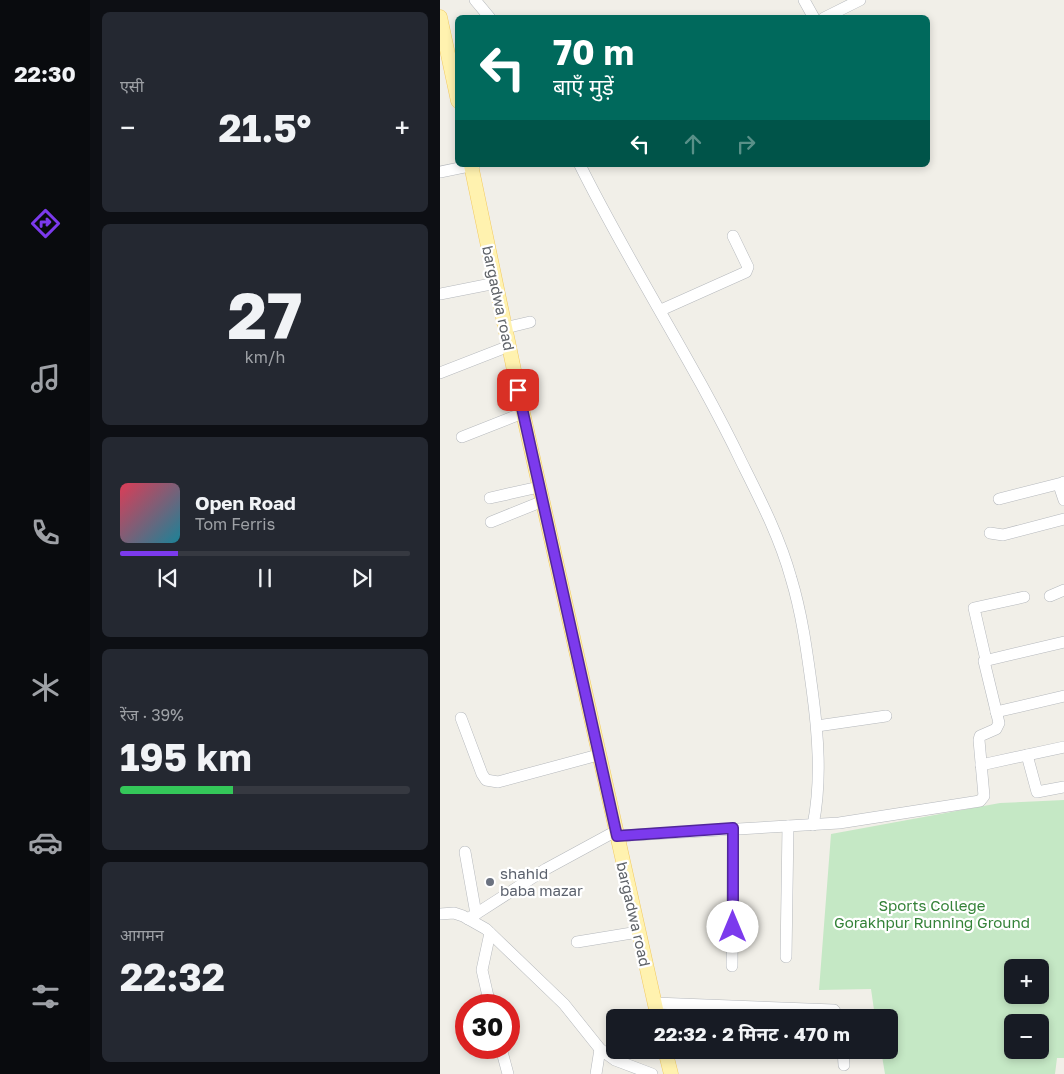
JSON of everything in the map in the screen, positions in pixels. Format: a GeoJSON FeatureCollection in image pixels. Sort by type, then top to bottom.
{"type":"FeatureCollection","features":[{"type":"Feature","properties":{"kind":"main road"},"geometry":{"type":"LineString","coordinates":[[440,17],[455,87]]}},
{"type":"Feature","properties":{"kind":"main road","name":"bargadwa road"},"geometry":{"type":"LineString","coordinates":[[472,167],[523,413],[656,1009]]}},
{"type":"Feature","properties":{"kind":"main road"},"geometry":{"type":"LineString","coordinates":[[667,1059],[671,1074]]}},
{"type":"Feature","properties":{"kind":"street"},"geometry":{"type":"LineString","coordinates":[[475,0],[488,15]]}},
{"type":"Feature","properties":{"kind":"street"},"geometry":{"type":"LineString","coordinates":[[804,0],[812,15]]}},
{"type":"Feature","properties":{"kind":"street"},"geometry":{"type":"LineString","coordinates":[[830,15],[860,0]]}},
{"type":"Feature","properties":{"kind":"street"},"geometry":{"type":"LineString","coordinates":[[440,172],[463,167]]}},
{"type":"Feature","properties":{"kind":"street"},"geometry":{"type":"LineString","coordinates":[[581,167],[612,229],[661,310],[713,403],[784,555],[798,602],[817,726],[818,799],[814,825]]}},
{"type":"Feature","properties":{"kind":"street"},"geometry":{"type":"LineString","coordinates":[[661,310],[746,272],[748,267],[733,236]]}},
{"type":"Feature","properties":{"kind":"street"},"geometry":{"type":"LineString","coordinates":[[440,294],[496,283]]}},
{"type":"Feature","properties":{"kind":"street"},"geometry":{"type":"LineString","coordinates":[[505,328],[530,322]]}},
{"type":"Feature","properties":{"kind":"street"},"geometry":{"type":"LineString","coordinates":[[440,373],[509,346]]}},
{"type":"Feature","properties":{"kind":"street"},"geometry":{"type":"LineString","coordinates":[[462,437],[523,413]]}},
{"type":"Feature","properties":{"kind":"street"},"geometry":{"type":"LineString","coordinates":[[999,500],[1063,482]]}},
{"type":"Feature","properties":{"kind":"street"},"geometry":{"type":"LineString","coordinates":[[1063,482],[1060,488],[1064,500]]}},
{"type":"Feature","properties":{"kind":"street"},"geometry":{"type":"LineString","coordinates":[[490,498],[540,487]]}},
{"type":"Feature","properties":{"kind":"street"},"geometry":{"type":"LineString","coordinates":[[491,522],[543,502]]}},
{"type":"Feature","properties":{"kind":"street"},"geometry":{"type":"LineString","coordinates":[[990,533],[1003,535],[1064,519]]}},
{"type":"Feature","properties":{"kind":"street"},"geometry":{"type":"LineString","coordinates":[[1050,596],[1064,590]]}},
{"type":"Feature","properties":{"kind":"street"},"geometry":{"type":"LineString","coordinates":[[472,916],[546,869],[616,833],[846,823],[980,801],[984,796],[980,736],[998,726],[983,664],[986,660],[974,608],[1024,597]]}},
{"type":"Feature","properties":{"kind":"street"},"geometry":{"type":"LineString","coordinates":[[986,660],[1064,642]]}},
{"type":"Feature","properties":{"kind":"street"},"geometry":{"type":"LineString","coordinates":[[996,712],[1064,696]]}},
{"type":"Feature","properties":{"kind":"street"},"geometry":{"type":"LineString","coordinates":[[817,726],[886,716]]}},
{"type":"Feature","properties":{"kind":"street"},"geometry":{"type":"LineString","coordinates":[[462,718],[482,774],[491,782],[498,782],[598,755]]}},
{"type":"Feature","properties":{"kind":"street"},"geometry":{"type":"LineString","coordinates":[[981,765],[1064,747]]}},
{"type":"Feature","properties":{"kind":"street"},"geometry":{"type":"LineString","coordinates":[[1027,755],[1037,792],[1064,787]]}},
{"type":"Feature","properties":{"kind":"street"},"geometry":{"type":"LineString","coordinates":[[786,957],[788,826]]}},
{"type":"Feature","properties":{"kind":"street"},"geometry":{"type":"LineString","coordinates":[[732,966],[733,828]]}},
{"type":"Feature","properties":{"kind":"street"},"geometry":{"type":"LineString","coordinates":[[465,852],[472,916]]}},
{"type":"Feature","properties":{"kind":"street"},"geometry":{"type":"LineString","coordinates":[[440,914],[454,913],[472,916],[490,932],[564,1004],[598,1064],[614,1060],[652,1074]]}},
{"type":"Feature","properties":{"kind":"street"},"geometry":{"type":"LineString","coordinates":[[487,994],[482,970],[490,932]]}},
{"type":"Feature","properties":{"kind":"street"},"geometry":{"type":"LineString","coordinates":[[577,942],[638,932]]}},
{"type":"Feature","properties":{"kind":"street"},"geometry":{"type":"LineString","coordinates":[[654,1003],[808,1009]]}},
{"type":"Feature","properties":{"kind":"street"},"geometry":{"type":"LineString","coordinates":[[504,1059],[508,1074]]}},
{"type":"Feature","properties":{"kind":"street"},"geometry":{"type":"LineString","coordinates":[[844,1059],[844,1065]]}},
{"type":"Feature","properties":{"kind":"green space","name":"Sports College Gorakhpur Running Ground"},"geometry":{"type":"Polygon","coordinates":[[[1064,800],[1064,1058],[1057,1058],[1055,1074],[885,1074],[882,1059],[898,1059],[898,1009],[874,1009],[871,989],[819,990],[831,834],[1000,803],[1064,800]]]}},
{"type":"Feature","properties":{"kind":"place","name":"shahid baba mazar"},"geometry":{"type":"Point","coordinates":[490,882]}},
{"type":"Feature","properties":{"kind":"route"},"geometry":{"type":"LineString","coordinates":[[518,390],[617,836],[733,828],[733,927]]}}]}
